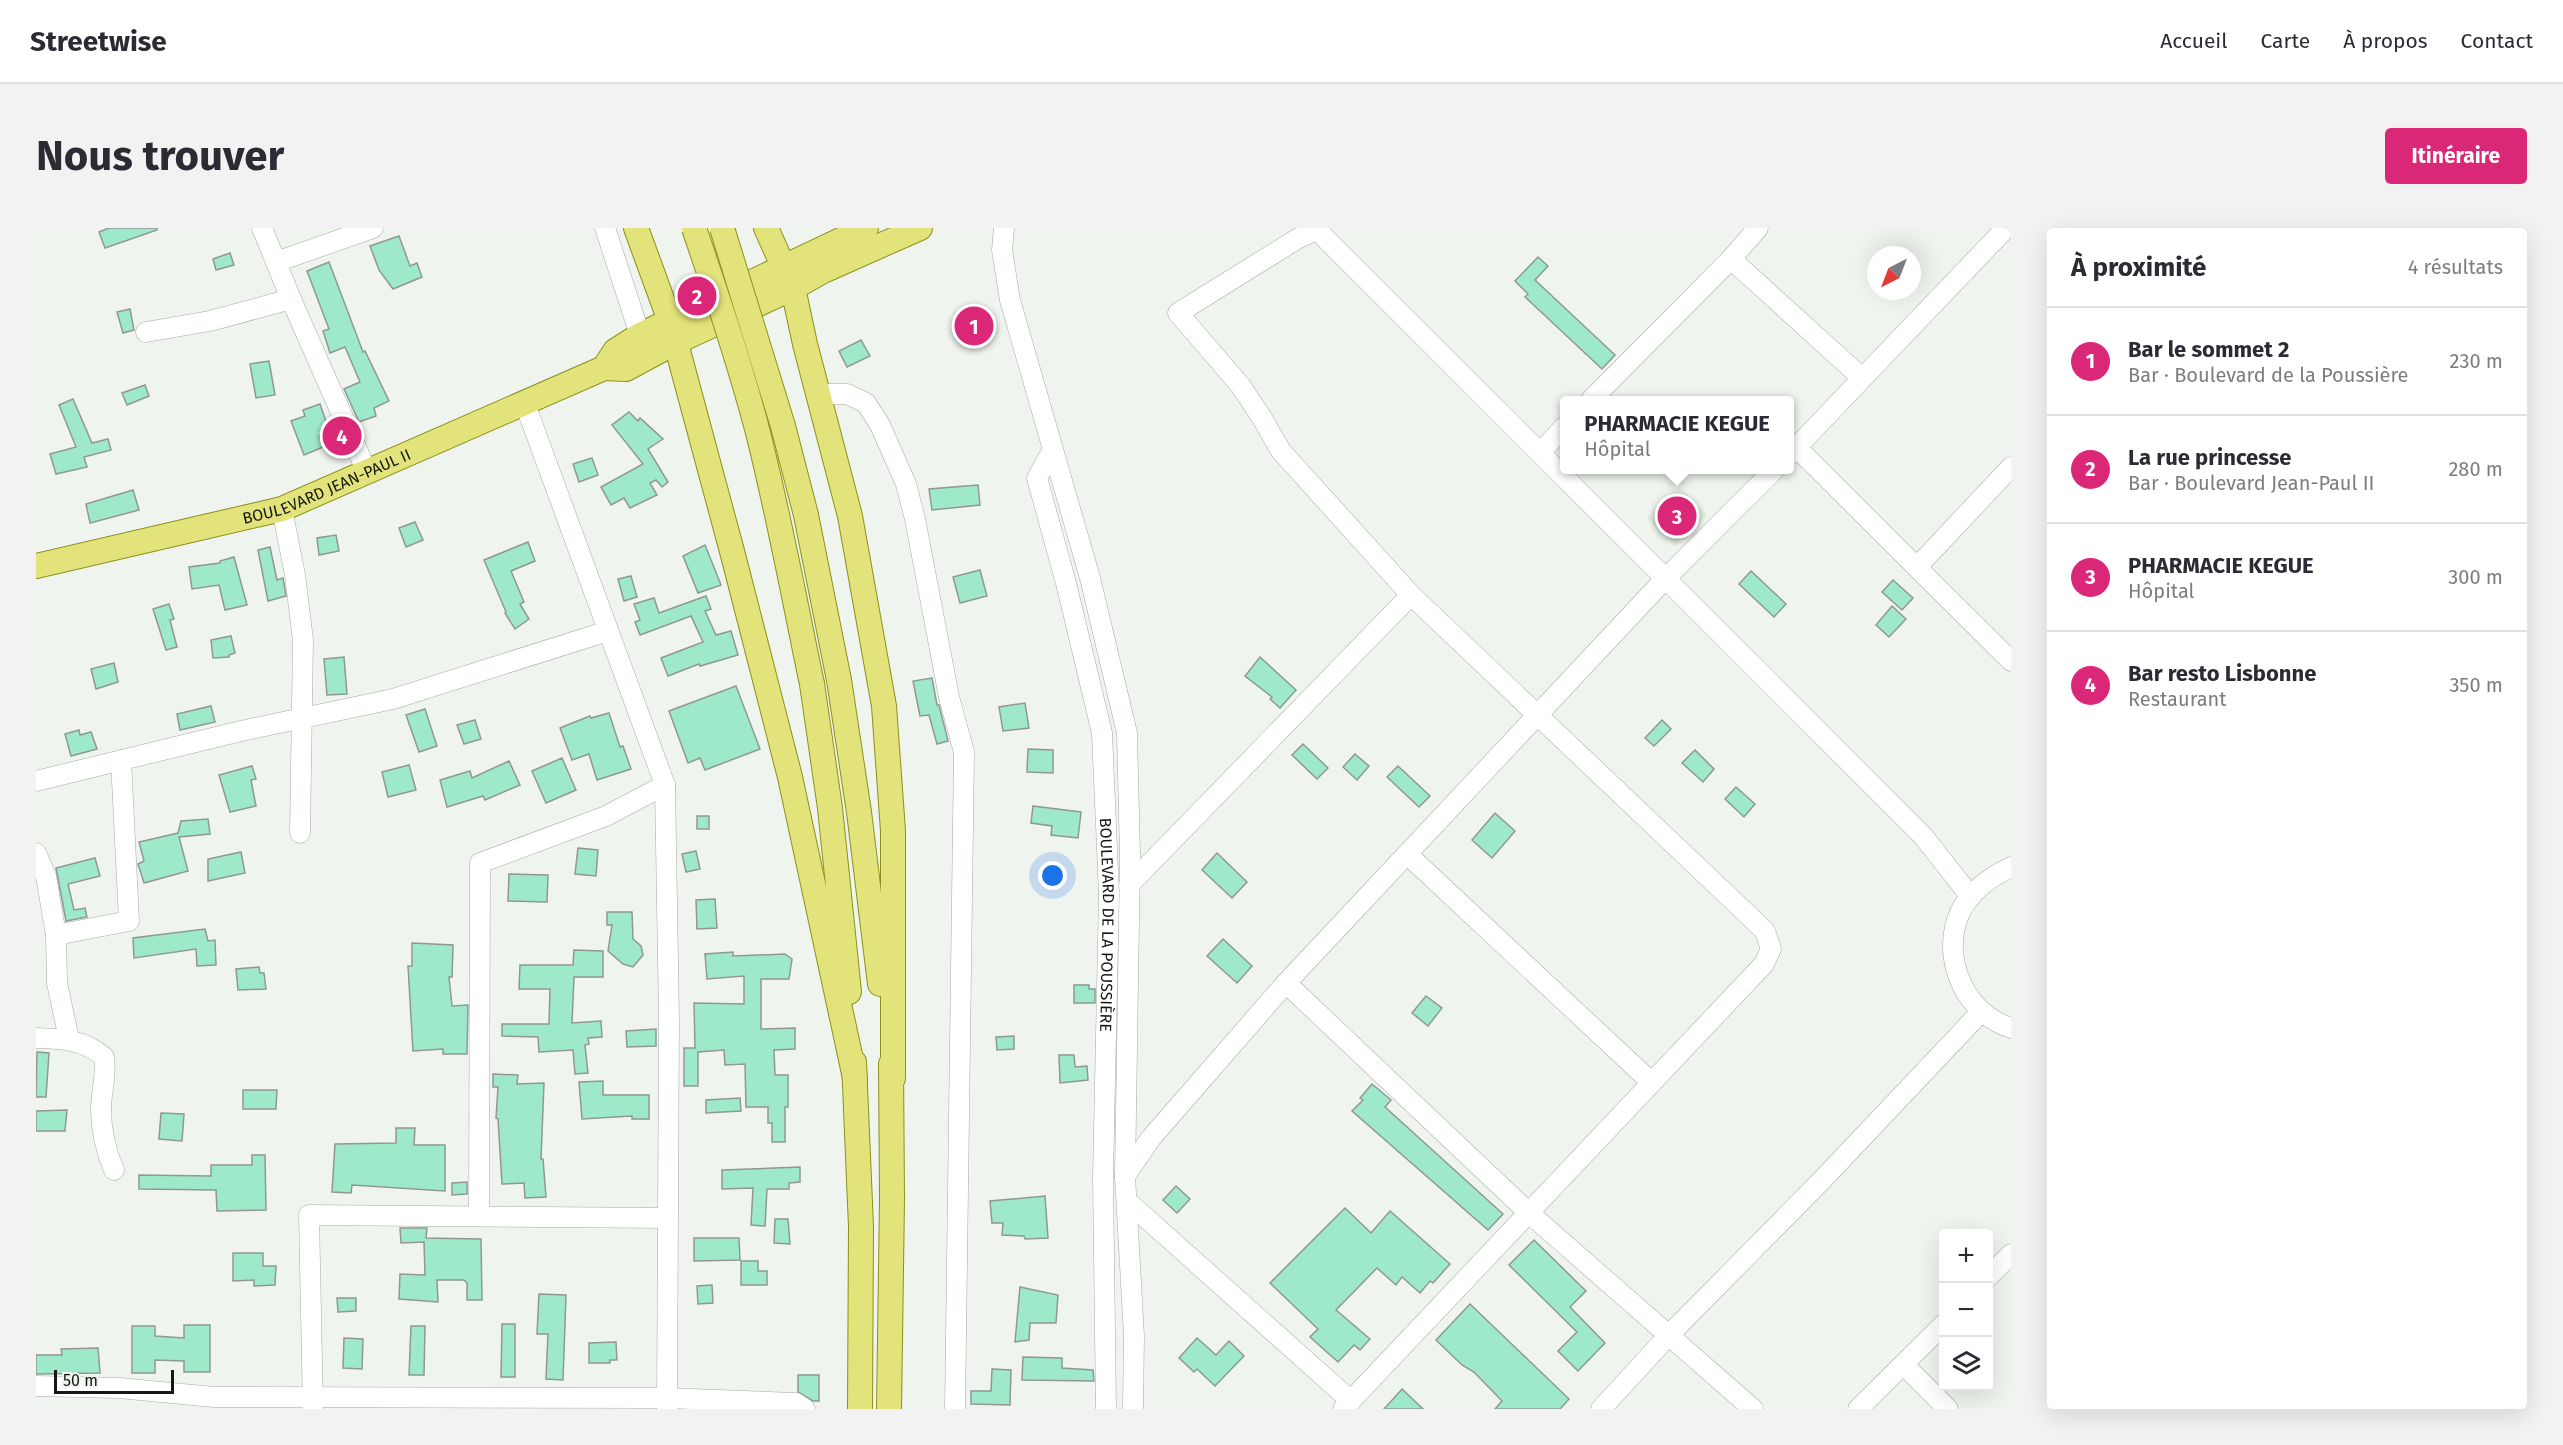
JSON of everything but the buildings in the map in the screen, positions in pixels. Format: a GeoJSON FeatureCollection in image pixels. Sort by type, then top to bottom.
{"type":"FeatureCollection","features":[{"type":"Feature","properties":{"kind":"main road"},"geometry":{"type":"LineString","coordinates":[[636,228],[673,331],[790,777],[855,1078]]}},
{"type":"Feature","properties":{"kind":"main road"},"geometry":{"type":"LineString","coordinates":[[694,228],[730,333],[756,425],[781,530],[812,684],[830,808],[845,935],[855,1078],[861,1227],[860,1409]]}},
{"type":"Feature","properties":{"kind":"main road"},"geometry":{"type":"LineString","coordinates":[[722,228],[783,426],[806,515],[839,680],[859,812],[893,1078]]}},
{"type":"Feature","properties":{"kind":"main road"},"geometry":{"type":"LineString","coordinates":[[768,228],[815,251]]}},
{"type":"Feature","properties":{"kind":"main road"},"geometry":{"type":"LineString","coordinates":[[768,228],[789,277],[850,516],[884,706],[892,831],[893,1078],[890,1409]]}},
{"type":"Feature","properties":{"kind":"main road","name":"BOULEVARD JEAN-PAUL II"},"geometry":{"type":"LineString","coordinates":[[789,277],[815,251],[866,228]]}},
{"type":"Feature","properties":{"kind":"main road","name":"BOULEVARD JEAN-PAUL II"},"geometry":{"type":"LineString","coordinates":[[604,368],[615,351],[640,335],[673,331],[789,277],[823,271],[920,228]]}},
{"type":"Feature","properties":{"kind":"main road","name":"BOULEVARD JEAN-PAUL II"},"geometry":{"type":"LineString","coordinates":[[36,566],[282,509],[604,368],[626,369],[648,359],[673,331]]}},
{"type":"Feature","properties":{"kind":"main road"},"geometry":{"type":"LineString","coordinates":[[648,359],[688,389]]}},
{"type":"Feature","properties":{"kind":"street"},"geometry":{"type":"LineString","coordinates":[[262,228],[367,472]]}},
{"type":"Feature","properties":{"kind":"street"},"geometry":{"type":"LineString","coordinates":[[276,262],[373,228]]}},
{"type":"Feature","properties":{"kind":"street"},"geometry":{"type":"LineString","coordinates":[[605,228],[640,335]]}},
{"type":"Feature","properties":{"kind":"street","name":"BOULEVARD DE LA POUSSIÈRE"},"geometry":{"type":"LineString","coordinates":[[1004,228],[1002,249],[1010,300],[1090,578],[1127,733],[1129,885],[1125,1176],[1134,1336],[1133,1409]]}},
{"type":"Feature","properties":{"kind":"street"},"geometry":{"type":"LineString","coordinates":[[1127,1201],[1347,1405],[1764,964],[1771,949],[1765,932],[1411,595],[1281,451],[1239,385],[1178,313],[1318,228],[1539,453],[1923,836],[1971,897]]}},
{"type":"Feature","properties":{"kind":"street"},"geometry":{"type":"LineString","coordinates":[[1595,396],[1731,259],[1758,228]]}},
{"type":"Feature","properties":{"kind":"street"},"geometry":{"type":"LineString","coordinates":[[1794,450],[2006,228],[2011,234]]}},
{"type":"Feature","properties":{"kind":"street"},"geometry":{"type":"LineString","coordinates":[[1731,259],[1862,378]]}},
{"type":"Feature","properties":{"kind":"street"},"geometry":{"type":"LineString","coordinates":[[146,332],[210,321],[291,299]]}},
{"type":"Feature","properties":{"kind":"street"},"geometry":{"type":"LineString","coordinates":[[818,394],[847,394],[866,403],[880,425],[906,484],[915,519],[949,697],[964,752],[955,1409]]}},
{"type":"Feature","properties":{"kind":"street"},"geometry":{"type":"LineString","coordinates":[[525,404],[665,785],[669,1009],[666,1218],[667,1404]]}},
{"type":"Feature","properties":{"kind":"street"},"geometry":{"type":"LineString","coordinates":[[1539,453],[1560,432]]}},
{"type":"Feature","properties":{"kind":"street","name":"BOULEVARD DE LA POUSSIÈRE"},"geometry":{"type":"LineString","coordinates":[[1052,452],[1037,478],[1066,584],[1102,733],[1109,894],[1103,1178],[1106,1409]]}},
{"type":"Feature","properties":{"kind":"street"},"geometry":{"type":"LineString","coordinates":[[1794,452],[1917,567],[2011,661]]}},
{"type":"Feature","properties":{"kind":"street"},"geometry":{"type":"LineString","coordinates":[[1917,567],[2011,467]]}},
{"type":"Feature","properties":{"kind":"street"},"geometry":{"type":"LineString","coordinates":[[1103,1178],[1125,1176],[1158,1130],[1286,983],[1665,579],[1770,474]]}},
{"type":"Feature","properties":{"kind":"street"},"geometry":{"type":"LineString","coordinates":[[282,509],[302,620],[303,719],[300,833]]}},
{"type":"Feature","properties":{"kind":"street"},"geometry":{"type":"LineString","coordinates":[[1129,885],[1411,595]]}},
{"type":"Feature","properties":{"kind":"street"},"geometry":{"type":"LineString","coordinates":[[36,781],[241,731],[393,699],[608,631]]}},
{"type":"Feature","properties":{"kind":"street"},"geometry":{"type":"LineString","coordinates":[[56,935],[129,921],[121,760]]}},
{"type":"Feature","properties":{"kind":"street"},"geometry":{"type":"LineString","coordinates":[[479,1216],[480,863],[614,813],[665,785]]}},
{"type":"Feature","properties":{"kind":"street"},"geometry":{"type":"LineString","coordinates":[[36,853],[46,876],[56,935],[57,983],[69,1039]]}},
{"type":"Feature","properties":{"kind":"street"},"geometry":{"type":"LineString","coordinates":[[1407,854],[1651,1082]]}},
{"type":"Feature","properties":{"kind":"street"},"geometry":{"type":"LineString","coordinates":[[2011,867],[1989,877],[1971,897],[1957,919],[1953,944],[1955,969],[1965,992],[1981,1012],[2011,1028]]}},
{"type":"Feature","properties":{"kind":"street"},"geometry":{"type":"LineString","coordinates":[[1286,983],[1529,1213],[1753,1409]]}},
{"type":"Feature","properties":{"kind":"street"},"geometry":{"type":"LineString","coordinates":[[1601,1409],[1669,1335],[1823,1179],[1981,1012]]}},
{"type":"Feature","properties":{"kind":"street"},"geometry":{"type":"LineString","coordinates":[[36,1038],[69,1039],[93,1048],[104,1058],[106,1075],[101,1109],[105,1150],[114,1170]]}},
{"type":"Feature","properties":{"kind":"street"},"geometry":{"type":"LineString","coordinates":[[313,1404],[309,1215],[666,1218]]}},
{"type":"Feature","properties":{"kind":"street"},"geometry":{"type":"LineString","coordinates":[[1993,1273],[2011,1254]]}},
{"type":"Feature","properties":{"kind":"street"},"geometry":{"type":"LineString","coordinates":[[1858,1409],[1939,1329]]}},
{"type":"Feature","properties":{"kind":"street"},"geometry":{"type":"LineString","coordinates":[[1904,1365],[1948,1409]]}},
{"type":"Feature","properties":{"kind":"street"},"geometry":{"type":"LineString","coordinates":[[36,1386],[119,1388],[313,1404],[796,1403],[805,1409]]}},
{"type":"Feature","properties":{"kind":"shaded area"},"geometry":{"type":"Polygon","coordinates":[[[1679,486],[1707,515],[1675,546],[1647,518],[1679,486]]]}},
{"type":"Feature","properties":{"kind":"place","name":"La rue princesse"},"geometry":{"type":"Point","coordinates":[697,296]}},
{"type":"Feature","properties":{"kind":"place","name":"Bar le sommet 2"},"geometry":{"type":"Point","coordinates":[974,326]}},
{"type":"Feature","properties":{"kind":"place","name":"Bar resto Lisbonne"},"geometry":{"type":"Point","coordinates":[342,436]}},
{"type":"Feature","properties":{"kind":"place","name":"PHARMACIE KEGUE"},"geometry":{"type":"Point","coordinates":[1677,516]}}]}
